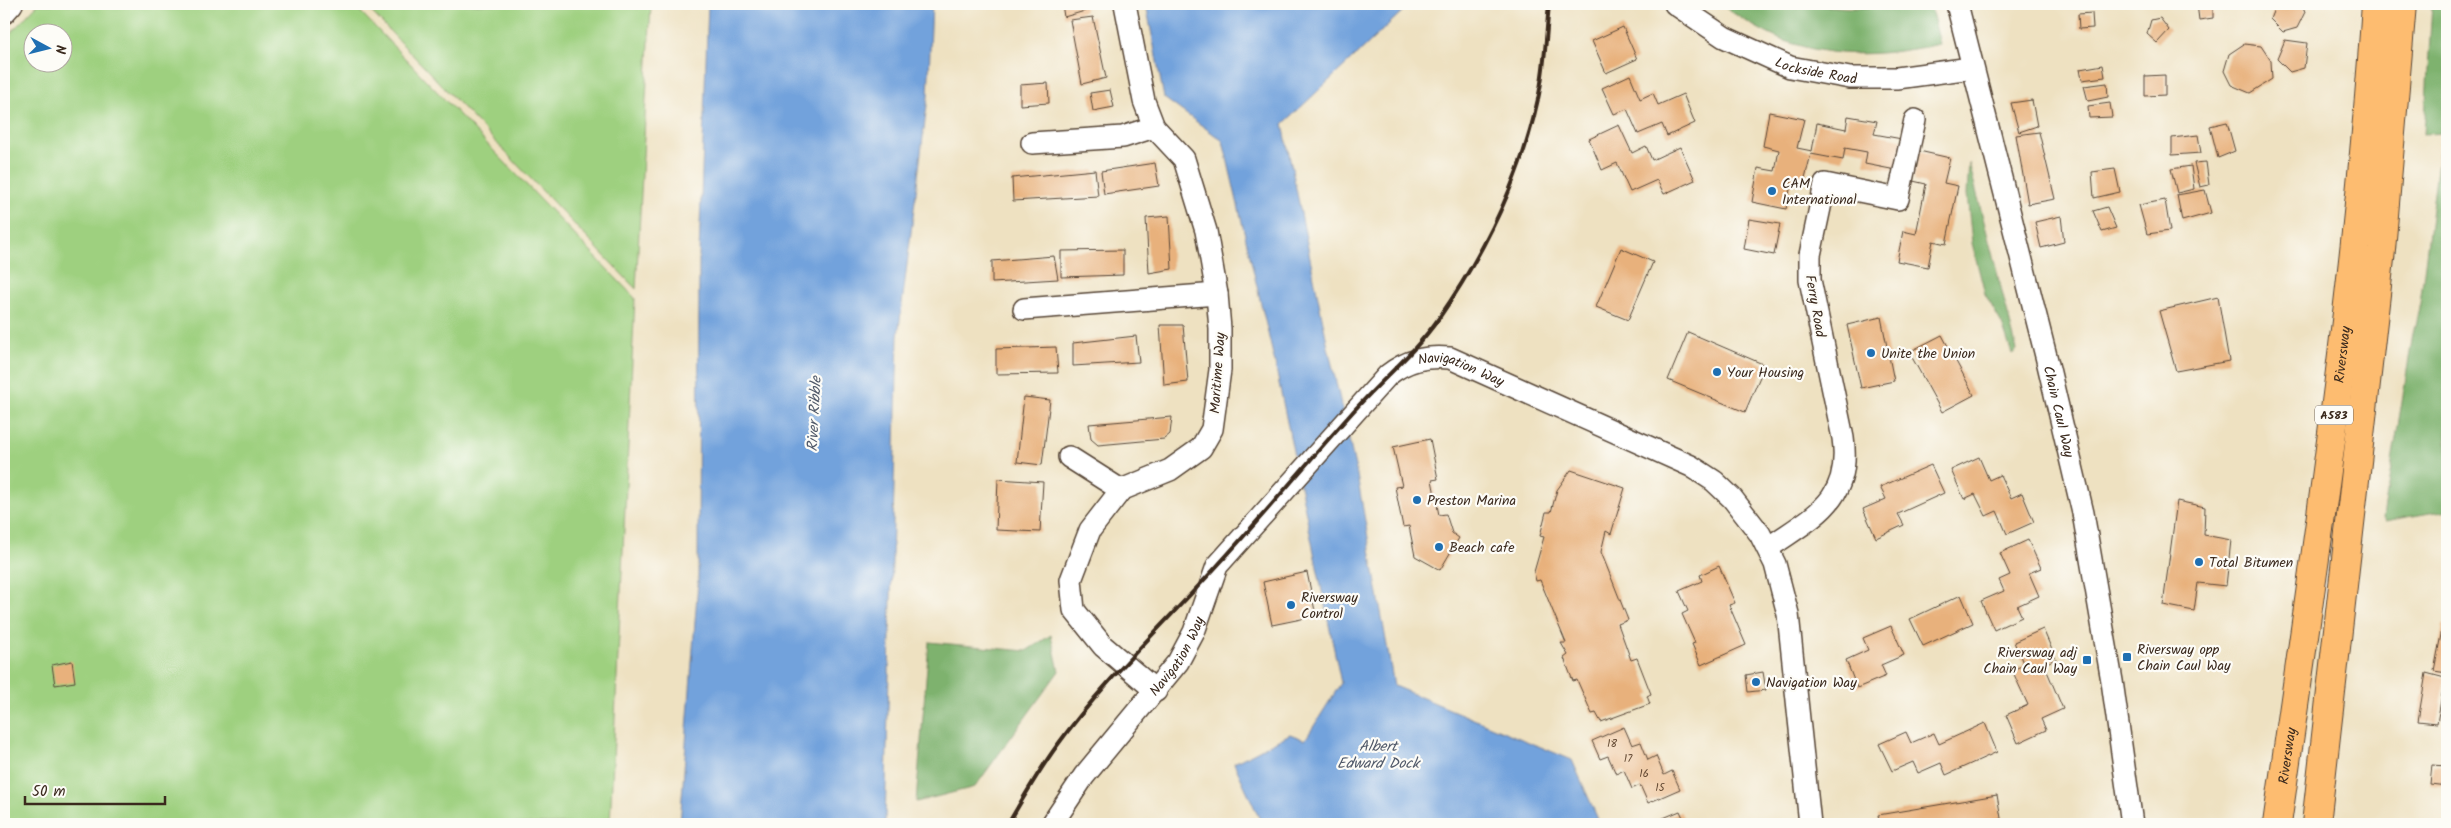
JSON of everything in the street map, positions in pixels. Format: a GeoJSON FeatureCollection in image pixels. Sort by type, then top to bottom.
{"type":"FeatureCollection","features":[{"type":"Feature","properties":{"kind":"highway","name":"Riversway"},"geometry":{"type":"LineString","coordinates":[[2277,824],[2345,333],[2369,121],[2376,4]]}},
{"type":"Feature","properties":{"kind":"highway","name":"Riversway"},"geometry":{"type":"LineString","coordinates":[[2316,824],[2382,250],[2402,4]]}},
{"type":"Feature","properties":{"kind":"street"},"geometry":{"type":"LineString","coordinates":[[4,13],[12,4]]}},
{"type":"Feature","properties":{"kind":"street","name":"Maritime Way"},"geometry":{"type":"LineString","coordinates":[[1121,490],[1170,470],[1201,448],[1212,430],[1220,370],[1220,329],[1217,294],[1206,231],[1184,159],[1154,127],[1144,101],[1125,4]]}},
{"type":"Feature","properties":{"kind":"street","name":"Lockside Road"},"geometry":{"type":"LineString","coordinates":[[1675,4],[1724,37],[1790,67],[1860,78],[1898,78],[1972,68]]}},
{"type":"Feature","properties":{"kind":"street","name":"Chain Caul Way"},"geometry":{"type":"LineString","coordinates":[[1957,4],[2046,356],[2083,513],[2113,691],[2132,824]]}},
{"type":"Feature","properties":{"kind":"street","name":"Ferry Road"},"geometry":{"type":"LineString","coordinates":[[1768,548],[1827,506],[1840,482],[1844,468],[1845,454],[1810,280],[1810,255],[1826,184],[1898,199],[1915,120]]}},
{"type":"Feature","properties":{"kind":"street"},"geometry":{"type":"LineString","coordinates":[[1032,142],[1123,137],[1154,127]]}},
{"type":"Feature","properties":{"kind":"street"},"geometry":{"type":"LineString","coordinates":[[1024,309],[1217,294]]}},
{"type":"Feature","properties":{"kind":"street","name":"Navigation Way"},"geometry":{"type":"LineString","coordinates":[[1052,824],[1084,776],[1178,662],[1194,632],[1217,566],[1364,399],[1400,366],[1431,357],[1450,358],[1692,466],[1714,481],[1732,498],[1768,548],[1780,580],[1788,614],[1810,824]]}},
{"type":"Feature","properties":{"kind":"street"},"geometry":{"type":"LineString","coordinates":[[1069,457],[1121,490],[1090,530],[1071,580],[1074,610],[1103,646],[1156,691]]}},
{"type":"Feature","properties":{"kind":"green space"},"geometry":{"type":"Polygon","coordinates":[[[38,4],[353,4],[635,298],[610,824],[4,824],[4,40],[38,4]]]}},
{"type":"Feature","properties":{"kind":"green space"},"geometry":{"type":"Polygon","coordinates":[[[364,4],[651,4],[636,289],[364,4]]]}},
{"type":"Feature","properties":{"kind":"green space"},"geometry":{"type":"Polygon","coordinates":[[[1719,4],[1799,4],[1853,8],[1930,4],[1940,44],[1882,53],[1862,54],[1824,51],[1776,38],[1719,4]]]}},
{"type":"Feature","properties":{"kind":"green space"},"geometry":{"type":"Polygon","coordinates":[[[2432,4],[2447,4],[2447,133],[2424,134],[2432,4]]]}},
{"type":"Feature","properties":{"kind":"green space"},"geometry":{"type":"Polygon","coordinates":[[[2441,137],[2447,138],[2447,510],[2385,521],[2383,517],[2413,334],[2420,303],[2441,137]]]}},
{"type":"Feature","properties":{"kind":"green space"},"geometry":{"type":"Polygon","coordinates":[[[1969,163],[2017,350],[2012,354],[2002,324],[1985,294],[1972,243],[1967,194],[1969,163]]]}},
{"type":"Feature","properties":{"kind":"green space"},"geometry":{"type":"Polygon","coordinates":[[[1051,635],[1059,671],[975,787],[916,802],[929,642],[1026,651],[1051,635]]]}},
{"type":"Feature","properties":{"kind":"water","name":"River Ribble"},"geometry":{"type":"Polygon","coordinates":[[[708,4],[932,4],[928,97],[898,336],[885,824],[680,824],[698,581],[699,254],[708,4]]]}},
{"type":"Feature","properties":{"kind":"water","name":"Albert Edward Dock"},"geometry":{"type":"Polygon","coordinates":[[[1146,4],[1406,4],[1407,7],[1283,124],[1328,347],[1357,475],[1394,686],[1572,760],[1600,824],[1262,824],[1234,763],[1290,734],[1305,740],[1341,683],[1274,359],[1223,141],[1164,98],[1146,4]]]}},
{"type":"Feature","properties":{"kind":"building"},"geometry":{"type":"Polygon","coordinates":[[[1062,4],[1084,4],[1085,11],[1064,17],[1062,4]]]}},
{"type":"Feature","properties":{"kind":"building"},"geometry":{"type":"Polygon","coordinates":[[[2197,4],[2213,4],[2213,18],[2199,20],[2197,4]]]}},
{"type":"Feature","properties":{"kind":"building"},"geometry":{"type":"Polygon","coordinates":[[[2276,4],[2302,4],[2305,12],[2297,28],[2283,32],[2270,19],[2276,4]]]}},
{"type":"Feature","properties":{"kind":"building"},"geometry":{"type":"Polygon","coordinates":[[[2092,13],[2093,28],[2079,29],[2078,14],[2092,13]]]}},
{"type":"Feature","properties":{"kind":"building"},"geometry":{"type":"Polygon","coordinates":[[[1093,17],[1106,78],[1082,84],[1070,20],[1093,17]]]}},
{"type":"Feature","properties":{"kind":"building"},"geometry":{"type":"Polygon","coordinates":[[[2160,18],[2169,30],[2157,43],[2147,34],[2151,20],[2160,18]]]}},
{"type":"Feature","properties":{"kind":"building"},"geometry":{"type":"Polygon","coordinates":[[[1623,27],[1637,59],[1606,73],[1592,41],[1623,27]]]}},
{"type":"Feature","properties":{"kind":"building"},"geometry":{"type":"Polygon","coordinates":[[[2285,40],[2307,43],[2304,68],[2290,72],[2277,59],[2285,40]]]}},
{"type":"Feature","properties":{"kind":"building"},"geometry":{"type":"Polygon","coordinates":[[[2244,44],[2261,46],[2271,61],[2272,79],[2250,93],[2231,85],[2224,71],[2229,54],[2244,44]]]}},
{"type":"Feature","properties":{"kind":"building"},"geometry":{"type":"Polygon","coordinates":[[[2103,65],[2105,77],[2082,80],[2080,69],[2103,65]]]}},
{"type":"Feature","properties":{"kind":"building"},"geometry":{"type":"Polygon","coordinates":[[[1630,75],[1640,99],[1653,93],[1658,105],[1683,94],[1695,123],[1667,136],[1662,124],[1638,134],[1627,109],[1614,114],[1602,88],[1630,75]]]}},
{"type":"Feature","properties":{"kind":"building"},"geometry":{"type":"Polygon","coordinates":[[[2165,75],[2165,95],[2145,96],[2145,76],[2165,75]]]}},
{"type":"Feature","properties":{"kind":"building"},"geometry":{"type":"Polygon","coordinates":[[[1048,83],[1049,103],[1020,105],[1020,85],[1048,83]]]}},
{"type":"Feature","properties":{"kind":"building"},"geometry":{"type":"Polygon","coordinates":[[[2107,83],[2108,97],[2088,101],[2084,86],[2107,83]]]}},
{"type":"Feature","properties":{"kind":"building"},"geometry":{"type":"Polygon","coordinates":[[[1110,90],[1114,107],[1093,111],[1090,93],[1110,90]]]}},
{"type":"Feature","properties":{"kind":"building"},"geometry":{"type":"Polygon","coordinates":[[[2032,100],[2037,126],[2019,132],[2011,103],[2032,100]]]}},
{"type":"Feature","properties":{"kind":"building"},"geometry":{"type":"Polygon","coordinates":[[[2110,103],[2112,117],[2089,118],[2088,106],[2110,103]]]}},
{"type":"Feature","properties":{"kind":"building"},"geometry":{"type":"Polygon","coordinates":[[[1769,112],[1804,119],[1797,148],[1812,151],[1817,123],[1846,129],[1848,116],[1877,121],[1874,134],[1902,139],[1896,170],[1865,164],[1867,152],[1845,148],[1843,160],[1811,154],[1804,182],[1792,180],[1786,209],[1752,202],[1758,168],[1775,171],[1779,150],[1763,146],[1769,112]]]}},
{"type":"Feature","properties":{"kind":"building"},"geometry":{"type":"Polygon","coordinates":[[[2227,122],[2235,151],[2218,158],[2210,126],[2227,122]]]}},
{"type":"Feature","properties":{"kind":"building"},"geometry":{"type":"Polygon","coordinates":[[[1619,125],[1632,153],[1646,146],[1652,160],[1680,147],[1695,180],[1664,194],[1657,180],[1630,192],[1617,163],[1602,170],[1589,139],[1619,125]]]}},
{"type":"Feature","properties":{"kind":"building"},"geometry":{"type":"Polygon","coordinates":[[[2039,132],[2055,199],[2028,204],[2016,135],[2039,132]]]}},
{"type":"Feature","properties":{"kind":"building"},"geometry":{"type":"Polygon","coordinates":[[[2198,135],[2201,153],[2172,155],[2172,138],[2198,135]]]}},
{"type":"Feature","properties":{"kind":"building"},"geometry":{"type":"Polygon","coordinates":[[[1919,151],[1950,158],[1944,183],[1958,186],[1946,244],[1933,241],[1928,267],[1897,261],[1903,231],[1916,234],[1926,184],[1913,181],[1919,151]]]}},
{"type":"Feature","properties":{"kind":"building"},"geometry":{"type":"Polygon","coordinates":[[[2206,162],[2209,185],[2200,187],[2194,163],[2206,162]]]}},
{"type":"Feature","properties":{"kind":"building"},"geometry":{"type":"Polygon","coordinates":[[[1155,163],[1159,186],[1104,194],[1101,171],[1155,163]]]}},
{"type":"Feature","properties":{"kind":"building"},"geometry":{"type":"Polygon","coordinates":[[[2191,166],[2194,189],[2177,193],[2171,169],[2191,166]]]}},
{"type":"Feature","properties":{"kind":"building"},"geometry":{"type":"Polygon","coordinates":[[[2115,169],[2120,192],[2094,198],[2092,172],[2115,169]]]}},
{"type":"Feature","properties":{"kind":"building"},"geometry":{"type":"Polygon","coordinates":[[[1095,170],[1098,196],[1013,201],[1012,178],[1095,170]]]}},
{"type":"Feature","properties":{"kind":"building"},"geometry":{"type":"Polygon","coordinates":[[[2205,190],[2211,213],[2182,221],[2177,195],[2205,190]]]}},
{"type":"Feature","properties":{"kind":"building"},"geometry":{"type":"Polygon","coordinates":[[[2165,200],[2170,231],[2147,234],[2139,205],[2165,200]]]}},
{"type":"Feature","properties":{"kind":"building"},"geometry":{"type":"Polygon","coordinates":[[[2107,207],[2116,228],[2102,232],[2093,211],[2107,207]]]}},
{"type":"Feature","properties":{"kind":"building"},"geometry":{"type":"Polygon","coordinates":[[[1169,216],[1172,269],[1149,273],[1146,218],[1169,216]]]}},
{"type":"Feature","properties":{"kind":"building"},"geometry":{"type":"Polygon","coordinates":[[[2061,216],[2064,242],[2041,248],[2035,222],[2061,216]]]}},
{"type":"Feature","properties":{"kind":"building"},"geometry":{"type":"Polygon","coordinates":[[[1749,219],[1780,224],[1774,255],[1744,249],[1749,219]]]}},
{"type":"Feature","properties":{"kind":"building"},"geometry":{"type":"Polygon","coordinates":[[[1621,248],[1653,262],[1628,320],[1596,307],[1621,248]]]}},
{"type":"Feature","properties":{"kind":"building"},"geometry":{"type":"Polygon","coordinates":[[[1123,250],[1123,275],[1061,277],[1061,251],[1123,250]]]}},
{"type":"Feature","properties":{"kind":"building"},"geometry":{"type":"Polygon","coordinates":[[[1054,256],[1058,279],[992,283],[992,261],[1054,256]]]}},
{"type":"Feature","properties":{"kind":"building"},"geometry":{"type":"Polygon","coordinates":[[[2218,297],[2229,361],[2176,371],[2159,311],[2218,297]]]}},
{"type":"Feature","properties":{"kind":"building","name":"Unite the Union"},"geometry":{"type":"Polygon","coordinates":[[[1881,317],[1894,381],[1861,388],[1847,325],[1881,317]]]}},
{"type":"Feature","properties":{"kind":"building"},"geometry":{"type":"Polygon","coordinates":[[[1160,325],[1183,325],[1188,382],[1164,385],[1160,325]]]}},
{"type":"Feature","properties":{"kind":"building","name":"Your Housing"},"geometry":{"type":"Polygon","coordinates":[[[1688,332],[1765,365],[1745,412],[1668,380],[1688,332]]]}},
{"type":"Feature","properties":{"kind":"building"},"geometry":{"type":"Polygon","coordinates":[[[1942,335],[1974,395],[1942,412],[1909,352],[1942,335]]]}},
{"type":"Feature","properties":{"kind":"building"},"geometry":{"type":"Polygon","coordinates":[[[1136,336],[1139,362],[1073,366],[1073,343],[1136,336]]]}},
{"type":"Feature","properties":{"kind":"building"},"geometry":{"type":"Polygon","coordinates":[[[1056,347],[1058,373],[996,374],[996,349],[1056,347]]]}},
{"type":"Feature","properties":{"kind":"building"},"geometry":{"type":"Polygon","coordinates":[[[1024,397],[1050,400],[1042,465],[1017,462],[1024,397]]]}},
{"type":"Feature","properties":{"kind":"building"},"geometry":{"type":"Polygon","coordinates":[[[1172,417],[1170,434],[1164,439],[1098,445],[1091,439],[1089,424],[1172,417]]]}},
{"type":"Feature","properties":{"kind":"building","name":"Preston Marina"},"geometry":{"type":"Polygon","coordinates":[[[1430,439],[1438,479],[1432,480],[1439,515],[1446,514],[1452,533],[1459,538],[1440,570],[1415,556],[1409,526],[1403,527],[1395,487],[1402,486],[1393,447],[1430,439]]]}},
{"type":"Feature","properties":{"kind":"building"},"geometry":{"type":"Polygon","coordinates":[[[1979,457],[1989,480],[2000,475],[2011,498],[2022,493],[2034,522],[2007,534],[1997,511],[1986,516],[1975,494],[1964,499],[1951,470],[1979,457]]]}},
{"type":"Feature","properties":{"kind":"building"},"geometry":{"type":"Polygon","coordinates":[[[1931,465],[1944,493],[1898,514],[1904,525],[1876,538],[1863,509],[1886,499],[1880,487],[1931,465]]]}},
{"type":"Feature","properties":{"kind":"building"},"geometry":{"type":"Polygon","coordinates":[[[1571,470],[1625,488],[1611,534],[1606,531],[1601,552],[1628,620],[1618,624],[1631,660],[1637,658],[1651,694],[1647,696],[1650,704],[1601,722],[1596,713],[1592,714],[1577,680],[1573,681],[1564,658],[1568,655],[1561,643],[1566,643],[1540,580],[1536,581],[1534,572],[1544,537],[1540,536],[1546,512],[1551,512],[1557,490],[1571,470]]]}},
{"type":"Feature","properties":{"kind":"building"},"geometry":{"type":"Polygon","coordinates":[[[998,479],[1043,482],[1040,532],[996,530],[998,479]]]}},
{"type":"Feature","properties":{"kind":"building","name":"Total Bitumen"},"geometry":{"type":"Polygon","coordinates":[[[2177,501],[2205,507],[2204,535],[2231,540],[2226,586],[2198,583],[2194,611],[2163,605],[2177,501]]]}},
{"type":"Feature","properties":{"kind":"building"},"geometry":{"type":"Polygon","coordinates":[[[2028,540],[2041,568],[2029,573],[2039,596],[2017,606],[2022,617],[1994,630],[1981,601],[2004,591],[1999,580],[2010,575],[2000,553],[2028,540]]]}},
{"type":"Feature","properties":{"kind":"building"},"geometry":{"type":"Polygon","coordinates":[[[1719,566],[1735,603],[1729,605],[1746,645],[1701,665],[1692,644],[1695,643],[1682,614],[1688,611],[1679,591],[1702,581],[1700,575],[1719,566]]]}},
{"type":"Feature","properties":{"kind":"building","name":"Riversway Control"},"geometry":{"type":"Polygon","coordinates":[[[1307,572],[1316,616],[1272,625],[1263,582],[1307,572]]]}},
{"type":"Feature","properties":{"kind":"building"},"geometry":{"type":"Polygon","coordinates":[[[1961,595],[1973,623],[1923,646],[1910,619],[1961,595]]]}},
{"type":"Feature","properties":{"kind":"building"},"geometry":{"type":"Polygon","coordinates":[[[2443,624],[2447,625],[2447,673],[2434,671],[2443,624]]]}},
{"type":"Feature","properties":{"kind":"building"},"geometry":{"type":"Polygon","coordinates":[[[1891,626],[1904,655],[1881,665],[1886,676],[1857,688],[1846,660],[1868,650],[1863,638],[1891,626]]]}},
{"type":"Feature","properties":{"kind":"building"},"geometry":{"type":"Polygon","coordinates":[[[2043,629],[2056,659],[2044,664],[2063,709],[2041,719],[2046,730],[2018,743],[2006,715],[2028,705],[2012,670],[2024,665],[2014,642],[2043,629]]]}},
{"type":"Feature","properties":{"kind":"building"},"geometry":{"type":"Polygon","coordinates":[[[72,661],[75,682],[55,685],[52,665],[72,661]]]}},
{"type":"Feature","properties":{"kind":"building","name":"Navigation Way"},"geometry":{"type":"Polygon","coordinates":[[[1763,672],[1766,690],[1748,692],[1746,675],[1763,672]]]}},
{"type":"Feature","properties":{"kind":"building"},"geometry":{"type":"Polygon","coordinates":[[[2426,673],[2445,678],[2437,723],[2418,721],[2426,673]]]}},
{"type":"Feature","properties":{"kind":"building"},"geometry":{"type":"Polygon","coordinates":[[[1985,723],[1997,752],[1946,775],[1941,763],[1918,773],[1913,762],[1892,771],[1879,744],[1906,732],[1911,743],[1934,733],[1939,744],[1985,723]]]}},
{"type":"Feature","properties":{"kind":"building"},"geometry":{"type":"Polygon","coordinates":[[[1624,727],[1632,745],[1641,742],[1648,760],[1656,756],[1664,775],[1672,771],[1680,789],[1648,803],[1640,785],[1632,789],[1624,770],[1616,774],[1608,756],[1600,759],[1592,741],[1624,727]]]}},
{"type":"Feature","properties":{"kind":"building"},"geometry":{"type":"Polygon","coordinates":[[[2432,765],[2447,766],[2447,786],[2430,784],[2432,765]]]}},
{"type":"Feature","properties":{"kind":"building"},"geometry":{"type":"Polygon","coordinates":[[[1997,795],[2002,824],[1880,824],[1878,815],[1997,795]]]}},
{"type":"Feature","properties":{"kind":"building"},"geometry":{"type":"Polygon","coordinates":[[[1680,811],[1686,824],[1649,824],[1680,811]]]}},
{"type":"Feature","properties":{"kind":"railway"},"geometry":{"type":"LineString","coordinates":[[1008,824],[1049,756],[1093,700],[1234,547],[1350,415],[1419,344],[1439,318],[1486,241],[1522,157],[1538,99],[1544,63],[1549,4]]}},
{"type":"Feature","properties":{"kind":"place","name":"CAM International"},"geometry":{"type":"Point","coordinates":[1772,191]}},
{"type":"Feature","properties":{"kind":"place","name":"Unite the Union"},"geometry":{"type":"Point","coordinates":[1871,353]}},
{"type":"Feature","properties":{"kind":"place","name":"Your Housing"},"geometry":{"type":"Point","coordinates":[1717,372]}},
{"type":"Feature","properties":{"kind":"place","name":"Preston Marina"},"geometry":{"type":"Point","coordinates":[1417,500]}},
{"type":"Feature","properties":{"kind":"place","name":"Beach cafe"},"geometry":{"type":"Point","coordinates":[1439,547]}},
{"type":"Feature","properties":{"kind":"place","name":"Total Bitumen"},"geometry":{"type":"Point","coordinates":[2199,562]}},
{"type":"Feature","properties":{"kind":"place","name":"Riversway Control"},"geometry":{"type":"Point","coordinates":[1291,605]}},
{"type":"Feature","properties":{"kind":"place","name":"Riversway opp Chain Caul Way"},"geometry":{"type":"Point","coordinates":[2127,657]}},
{"type":"Feature","properties":{"kind":"place","name":"Riversway adj Chain Caul Way"},"geometry":{"type":"Point","coordinates":[2087,660]}},
{"type":"Feature","properties":{"kind":"place","name":"Navigation Way"},"geometry":{"type":"Point","coordinates":[1756,682]}}]}
